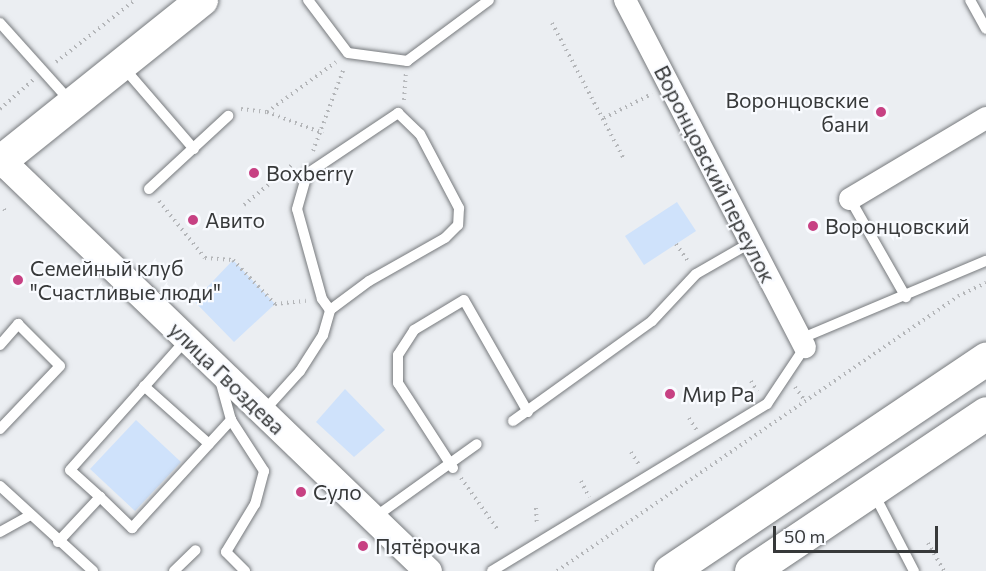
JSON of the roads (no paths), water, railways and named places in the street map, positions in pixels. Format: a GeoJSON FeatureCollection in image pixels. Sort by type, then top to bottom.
{"type":"FeatureCollection","features":[{"type":"Feature","properties":{"kind":"main road"},"geometry":{"type":"LineString","coordinates":[[0,160],[119,63],[202,0]]}},
{"type":"Feature","properties":{"kind":"main road"},"geometry":{"type":"LineString","coordinates":[[670,571],[986,359]]}},
{"type":"Feature","properties":{"kind":"main road"},"geometry":{"type":"LineString","coordinates":[[751,571],[986,413]]}},
{"type":"Feature","properties":{"kind":"street","name":"Воронцовский переулок"},"geometry":{"type":"LineString","coordinates":[[625,0],[803,343]]}},
{"type":"Feature","properties":{"kind":"street"},"geometry":{"type":"LineString","coordinates":[[850,199],[986,118]]}},
{"type":"Feature","properties":{"kind":"street","name":"улица Гвоздева"},"geometry":{"type":"LineString","coordinates":[[0,160],[428,571]]}},
{"type":"Feature","properties":{"kind":"lane"},"geometry":{"type":"LineString","coordinates":[[308,0],[348,53],[407,61],[489,0]]}},
{"type":"Feature","properties":{"kind":"lane"},"geometry":{"type":"LineString","coordinates":[[970,0],[986,29]]}},
{"type":"Feature","properties":{"kind":"lane"},"geometry":{"type":"LineString","coordinates":[[0,23],[72,103]]}},
{"type":"Feature","properties":{"kind":"lane"},"geometry":{"type":"LineString","coordinates":[[119,63],[194,149]]}},
{"type":"Feature","properties":{"kind":"lane"},"geometry":{"type":"LineString","coordinates":[[263,413],[317,344],[330,310],[369,281],[445,238],[458,225],[459,208],[425,145],[398,113],[307,174],[297,209],[322,299],[330,310]]}},
{"type":"Feature","properties":{"kind":"lane"},"geometry":{"type":"LineString","coordinates":[[149,189],[228,116]]}},
{"type":"Feature","properties":{"kind":"lane"},"geometry":{"type":"LineString","coordinates":[[850,199],[906,297]]}},
{"type":"Feature","properties":{"kind":"lane"},"geometry":{"type":"LineString","coordinates":[[513,421],[652,321],[696,274],[750,243]]}},
{"type":"Feature","properties":{"kind":"lane"},"geometry":{"type":"LineString","coordinates":[[492,571],[766,404],[803,343],[986,261]]}},
{"type":"Feature","properties":{"kind":"lane"},"geometry":{"type":"LineString","coordinates":[[451,465],[398,383],[398,355],[414,330],[464,300],[528,412]]}},
{"type":"Feature","properties":{"kind":"lane"},"geometry":{"type":"LineString","coordinates":[[0,345],[18,324],[60,366],[0,429]]}},
{"type":"Feature","properties":{"kind":"lane"},"geometry":{"type":"LineString","coordinates":[[187,339],[70,470],[132,528],[231,420]]}},
{"type":"Feature","properties":{"kind":"lane"},"geometry":{"type":"LineString","coordinates":[[217,368],[231,420],[264,471],[255,504],[226,552],[245,571]]}},
{"type":"Feature","properties":{"kind":"lane"},"geometry":{"type":"LineString","coordinates":[[144,386],[209,444]]}},
{"type":"Feature","properties":{"kind":"lane"},"geometry":{"type":"LineString","coordinates":[[373,518],[451,465],[477,444]]}},
{"type":"Feature","properties":{"kind":"lane"},"geometry":{"type":"LineString","coordinates":[[0,486],[29,516],[93,571]]}},
{"type":"Feature","properties":{"kind":"lane"},"geometry":{"type":"LineString","coordinates":[[872,489],[914,571]]}},
{"type":"Feature","properties":{"kind":"lane"},"geometry":{"type":"LineString","coordinates":[[58,542],[99,497]]}},
{"type":"Feature","properties":{"kind":"lane"},"geometry":{"type":"LineString","coordinates":[[0,532],[29,516]]}},
{"type":"Feature","properties":{"kind":"lane"},"geometry":{"type":"LineString","coordinates":[[174,571],[196,550]]}},
{"type":"Feature","properties":{"kind":"place","name":"Воронцовские бани"},"geometry":{"type":"Point","coordinates":[881,112]}},
{"type":"Feature","properties":{"kind":"place","name":"Boxberry"},"geometry":{"type":"Point","coordinates":[254,173]}},
{"type":"Feature","properties":{"kind":"place","name":"Авито"},"geometry":{"type":"Point","coordinates":[193,220]}},
{"type":"Feature","properties":{"kind":"place","name":"Воронцовский"},"geometry":{"type":"Point","coordinates":[813,226]}},
{"type":"Feature","properties":{"kind":"place","name":"Семейный клуб \"Счастливые люди\""},"geometry":{"type":"Point","coordinates":[18,280]}},
{"type":"Feature","properties":{"kind":"place","name":"Мир Ра"},"geometry":{"type":"Point","coordinates":[670,394]}},
{"type":"Feature","properties":{"kind":"place","name":"Суло"},"geometry":{"type":"Point","coordinates":[301,492]}},
{"type":"Feature","properties":{"kind":"place","name":"Пятёрочка"},"geometry":{"type":"Point","coordinates":[363,546]}}]}
